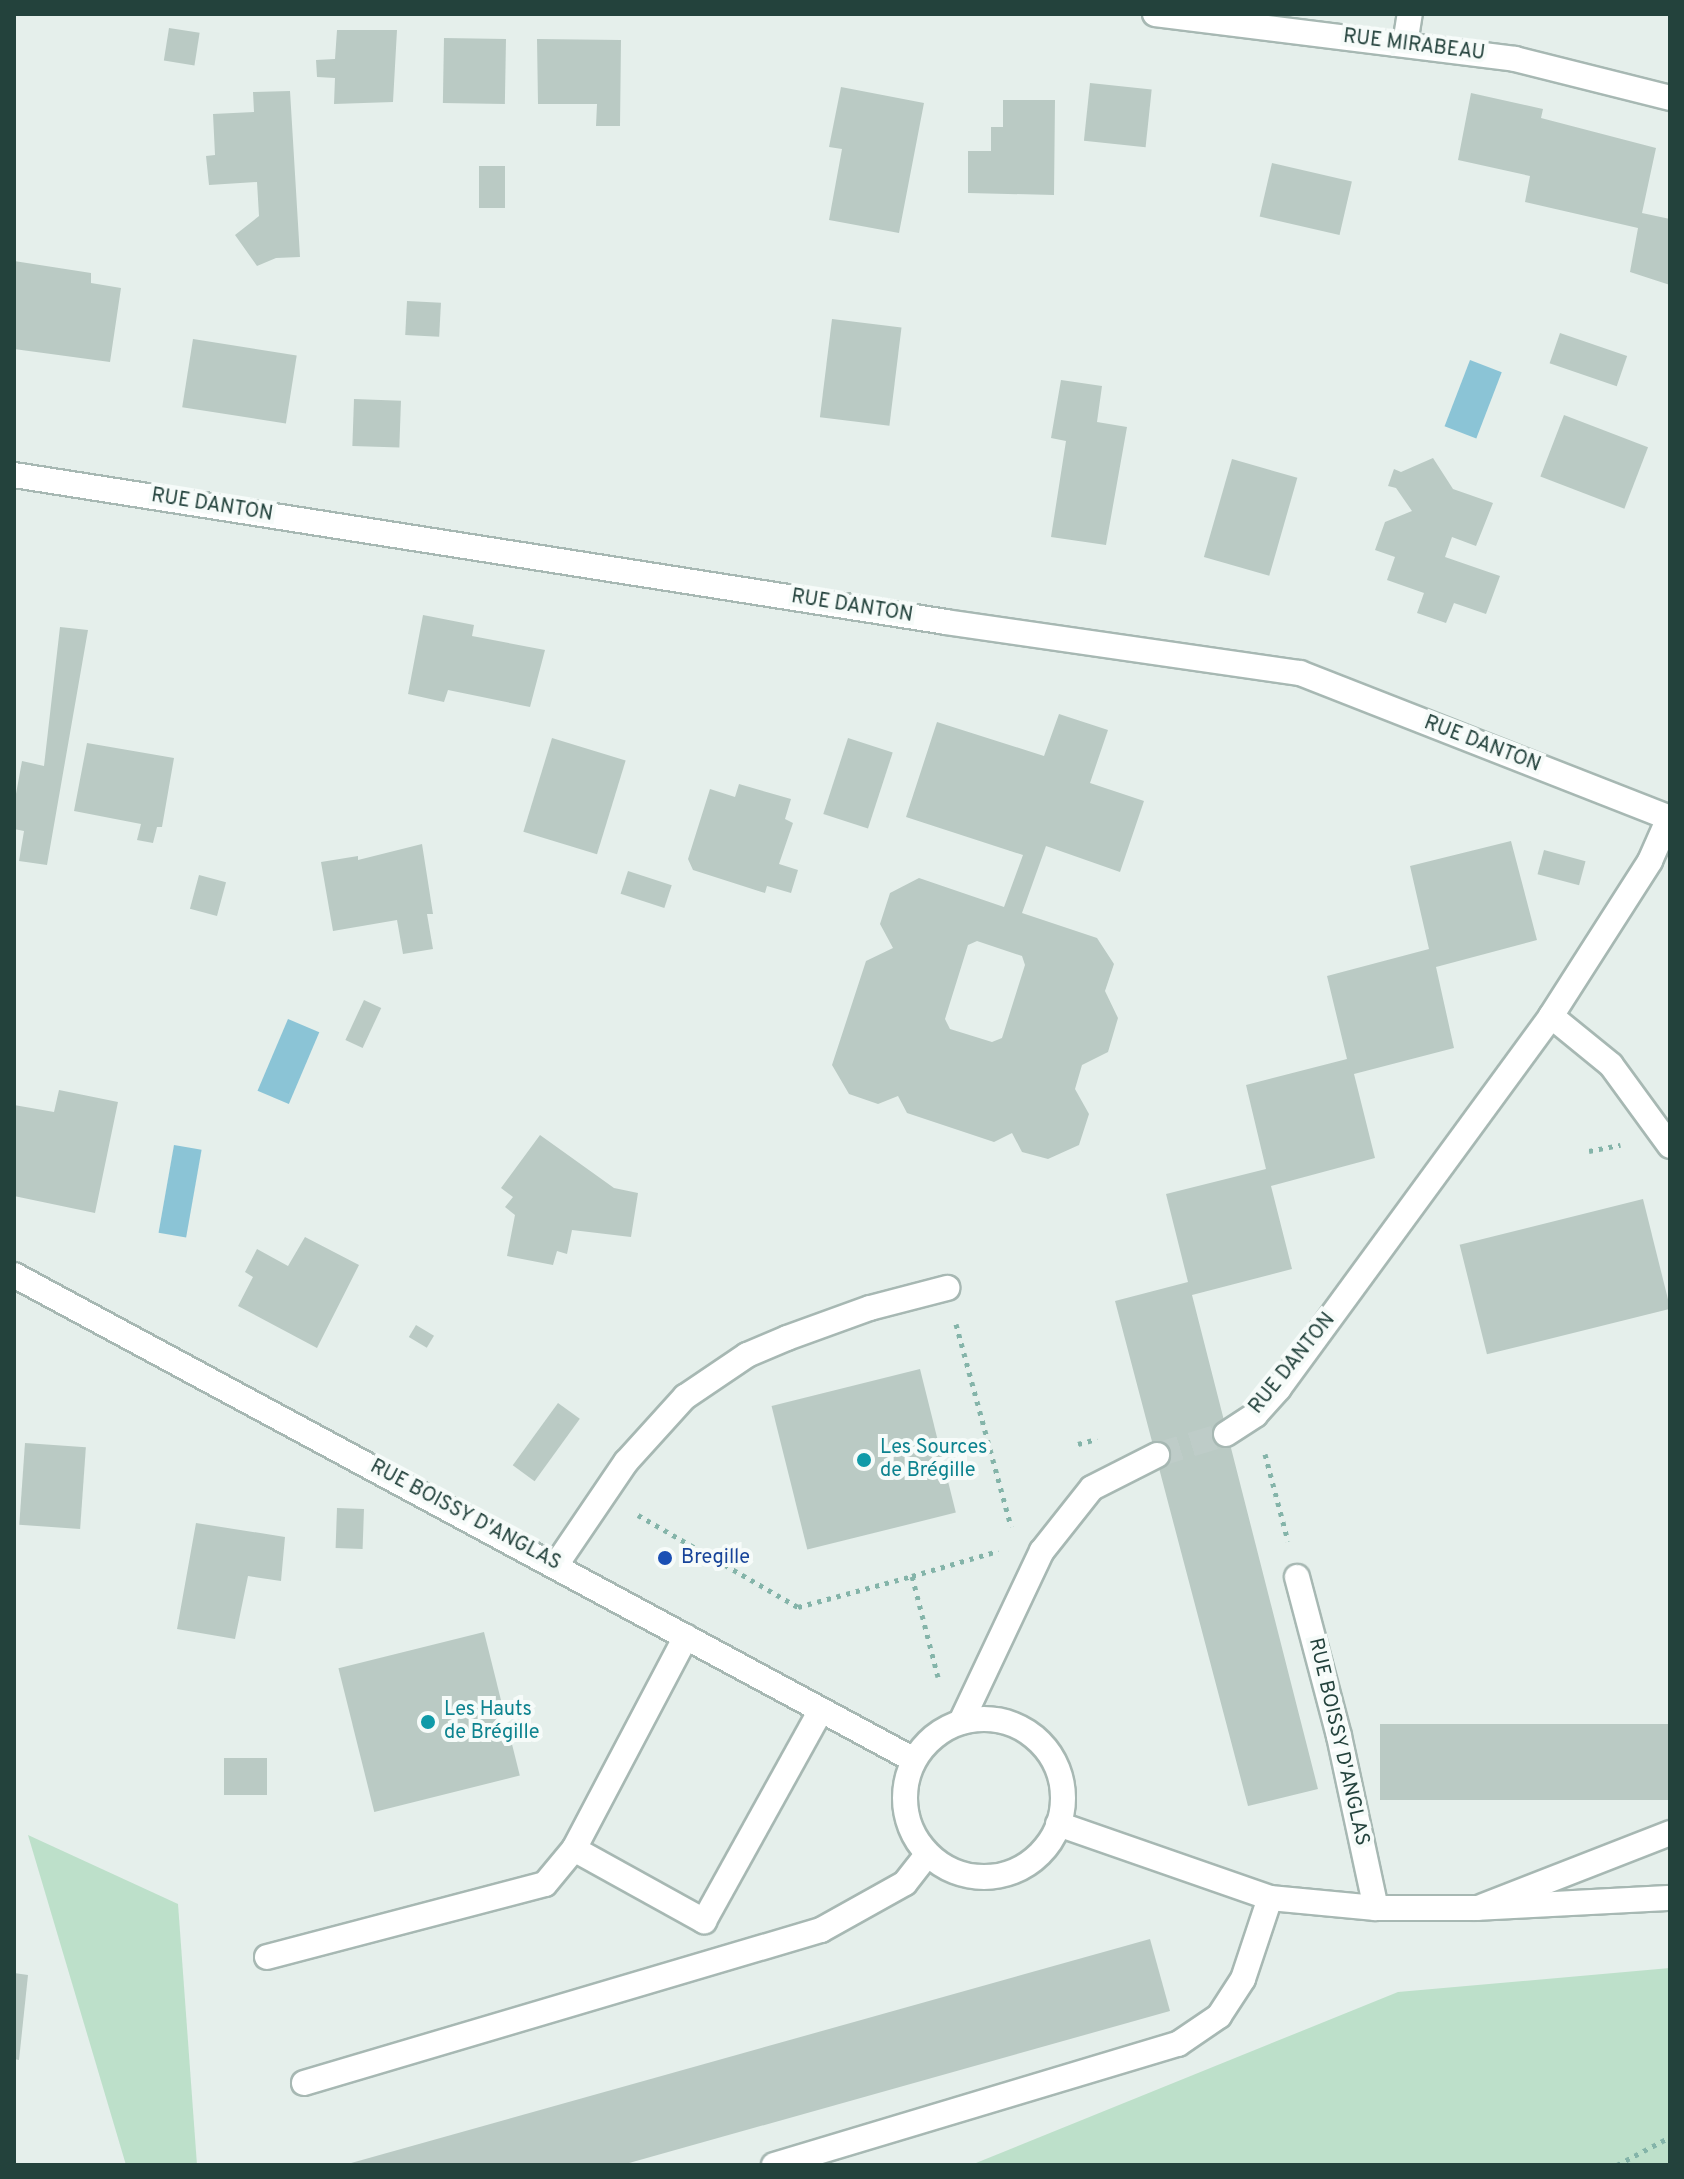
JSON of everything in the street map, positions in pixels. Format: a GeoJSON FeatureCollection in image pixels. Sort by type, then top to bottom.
{"type":"FeatureCollection","features":[{"type":"Feature","properties":{"kind":"street","name":"RUE MIRABEAU"},"geometry":{"type":"LineString","coordinates":[[1155,14],[1515,59],[1670,98]]}},
{"type":"Feature","properties":{"kind":"street"},"geometry":{"type":"LineString","coordinates":[[1405,44],[1410,14]]}},
{"type":"Feature","properties":{"kind":"street","name":"RUE DANTON"},"geometry":{"type":"LineString","coordinates":[[14,475],[946,622],[1300,673],[1670,818],[1650,861],[1551,1016],[1288,1375],[1255,1415],[1226,1434]]}},
{"type":"Feature","properties":{"kind":"street"},"geometry":{"type":"LineString","coordinates":[[1551,1016],[1611,1065],[1670,1146]]}},
{"type":"Feature","properties":{"kind":"street","name":"RUE BOISSY D'ANGLAS"},"geometry":{"type":"LineString","coordinates":[[14,1275],[914,1760]]}},
{"type":"Feature","properties":{"kind":"street"},"geometry":{"type":"LineString","coordinates":[[556,1565],[626,1462],[685,1397],[747,1355],[870,1308],[947,1288]]}},
{"type":"Feature","properties":{"kind":"street"},"geometry":{"type":"LineString","coordinates":[[955,1724],[1042,1551],[1092,1488],[1157,1455]]}},
{"type":"Feature","properties":{"kind":"street","name":"RUE BOISSY D'ANGLAS"},"geometry":{"type":"LineString","coordinates":[[1297,1577],[1339,1736],[1376,1908]]}},
{"type":"Feature","properties":{"kind":"street"},"geometry":{"type":"LineString","coordinates":[[267,1957],[545,1884],[574,1849],[686,1637]]}},
{"type":"Feature","properties":{"kind":"street"},"geometry":{"type":"LineString","coordinates":[[574,1849],[704,1921],[821,1710]]}},
{"type":"Feature","properties":{"kind":"street"},"geometry":{"type":"LineString","coordinates":[[987,1718],[1014,1724],[1037,1738],[1054,1759],[1062,1785],[1058,1824],[1053,1837],[1036,1858],[1014,1872],[988,1878],[963,1875],[939,1864],[928,1854],[908,1824],[904,1798],[907,1773],[938,1732],[955,1724],[987,1718]]}},
{"type":"Feature","properties":{"kind":"street"},"geometry":{"type":"LineString","coordinates":[[1058,1824],[1270,1898],[1376,1908],[1477,1908],[1670,1898]]}},
{"type":"Feature","properties":{"kind":"street"},"geometry":{"type":"LineString","coordinates":[[1477,1908],[1670,1833]]}},
{"type":"Feature","properties":{"kind":"street"},"geometry":{"type":"LineString","coordinates":[[304,2083],[821,1930],[905,1883],[928,1854]]}},
{"type":"Feature","properties":{"kind":"street"},"geometry":{"type":"LineString","coordinates":[[774,2165],[1178,2044],[1219,2016],[1243,1979],[1270,1898]]}},
{"type":"Feature","properties":{"kind":"path"},"geometry":{"type":"LineString","coordinates":[[947,1288],[1012,1530]]}},
{"type":"Feature","properties":{"kind":"path"},"geometry":{"type":"LineString","coordinates":[[1255,1415],[1283,1523]]}},
{"type":"Feature","properties":{"kind":"path"},"geometry":{"type":"LineString","coordinates":[[603,1495],[798,1607],[1001,1550]]}},
{"type":"Feature","properties":{"kind":"path"},"geometry":{"type":"LineString","coordinates":[[912,1576],[955,1724]]}},
{"type":"Feature","properties":{"kind":"path"},"geometry":{"type":"LineString","coordinates":[[1617,2165],[1670,2137]]}},
{"type":"Feature","properties":{"kind":"path"},"geometry":{"type":"LineString","coordinates":[[1481,2165],[1507,2165]]}},
{"type":"Feature","properties":{"kind":"green space"},"geometry":{"type":"Polygon","coordinates":[[[28,1835],[178,1904],[197,2165],[126,2165],[28,1835]]]}},
{"type":"Feature","properties":{"kind":"green space"},"geometry":{"type":"Polygon","coordinates":[[[1670,1968],[1670,2165],[971,2165],[1398,1992],[1670,1968]]]}},
{"type":"Feature","properties":{"kind":"water"},"geometry":{"type":"Polygon","coordinates":[[[1470,360],[1502,372],[1476,438],[1445,426],[1470,360]]]}},
{"type":"Feature","properties":{"kind":"water"},"geometry":{"type":"Polygon","coordinates":[[[288,1019],[319,1032],[289,1104],[258,1091],[288,1019]]]}},
{"type":"Feature","properties":{"kind":"water"},"geometry":{"type":"Polygon","coordinates":[[[174,1145],[202,1150],[186,1238],[159,1233],[174,1145]]]}},
{"type":"Feature","properties":{"kind":"building"},"geometry":{"type":"Polygon","coordinates":[[[169,28],[200,33],[194,65],[164,61],[169,28]]]}},
{"type":"Feature","properties":{"kind":"building"},"geometry":{"type":"Polygon","coordinates":[[[337,30],[397,30],[393,102],[334,104],[335,78],[317,77],[316,60],[335,59],[337,30]]]}},
{"type":"Feature","properties":{"kind":"building"},"geometry":{"type":"Polygon","coordinates":[[[444,38],[506,39],[505,104],[443,103],[444,38]]]}},
{"type":"Feature","properties":{"kind":"building"},"geometry":{"type":"Polygon","coordinates":[[[537,39],[621,40],[620,126],[596,126],[597,104],[538,104],[537,39]]]}},
{"type":"Feature","properties":{"kind":"building"},"geometry":{"type":"Polygon","coordinates":[[[1090,83],[1152,89],[1146,147],[1084,141],[1090,83]]]}},
{"type":"Feature","properties":{"kind":"building"},"geometry":{"type":"Polygon","coordinates":[[[841,87],[924,103],[899,233],[829,220],[842,149],[829,147],[841,87]]]}},
{"type":"Feature","properties":{"kind":"building"},"geometry":{"type":"Polygon","coordinates":[[[290,91],[300,257],[276,258],[257,266],[235,235],[259,216],[257,182],[209,185],[206,156],[215,155],[213,114],[254,112],[253,92],[290,91]]]}},
{"type":"Feature","properties":{"kind":"building"},"geometry":{"type":"Polygon","coordinates":[[[1471,93],[1543,109],[1541,118],[1656,148],[1642,213],[1670,219],[1670,285],[1630,272],[1638,228],[1525,202],[1530,176],[1458,160],[1471,93]]]}},
{"type":"Feature","properties":{"kind":"building"},"geometry":{"type":"Polygon","coordinates":[[[1003,100],[1055,100],[1054,195],[968,193],[968,151],[991,151],[991,127],[1003,127],[1003,100]]]}},
{"type":"Feature","properties":{"kind":"building"},"geometry":{"type":"Polygon","coordinates":[[[1272,163],[1352,181],[1340,235],[1260,217],[1272,163]]]}},
{"type":"Feature","properties":{"kind":"building"},"geometry":{"type":"Polygon","coordinates":[[[479,166],[505,166],[505,208],[479,208],[479,166]]]}},
{"type":"Feature","properties":{"kind":"building"},"geometry":{"type":"Polygon","coordinates":[[[14,261],[91,273],[91,283],[121,288],[110,362],[14,349],[14,261]]]}},
{"type":"Feature","properties":{"kind":"building"},"geometry":{"type":"Polygon","coordinates":[[[407,301],[441,303],[439,337],[405,335],[407,301]]]}},
{"type":"Feature","properties":{"kind":"building"},"geometry":{"type":"Polygon","coordinates":[[[832,319],[901,328],[889,426],[820,417],[832,319]]]}},
{"type":"Feature","properties":{"kind":"building"},"geometry":{"type":"Polygon","coordinates":[[[1560,333],[1627,356],[1617,386],[1550,363],[1560,333]]]}},
{"type":"Feature","properties":{"kind":"building"},"geometry":{"type":"Polygon","coordinates":[[[193,339],[297,355],[286,424],[182,407],[193,339]]]}},
{"type":"Feature","properties":{"kind":"building"},"geometry":{"type":"Polygon","coordinates":[[[1061,380],[1102,386],[1097,422],[1127,427],[1106,545],[1051,537],[1066,441],[1051,438],[1061,380]]]}},
{"type":"Feature","properties":{"kind":"building"},"geometry":{"type":"Polygon","coordinates":[[[354,399],[401,401],[399,448],[352,446],[354,399]]]}},
{"type":"Feature","properties":{"kind":"building"},"geometry":{"type":"Polygon","coordinates":[[[1564,415],[1648,447],[1624,509],[1540,477],[1564,415]]]}},
{"type":"Feature","properties":{"kind":"building"},"geometry":{"type":"Polygon","coordinates":[[[1433,458],[1453,489],[1493,503],[1476,546],[1452,537],[1445,557],[1500,576],[1486,614],[1454,603],[1446,623],[1417,613],[1424,593],[1387,580],[1395,557],[1375,550],[1385,522],[1412,511],[1396,488],[1388,486],[1394,469],[1401,472],[1433,458]]]}},
{"type":"Feature","properties":{"kind":"building"},"geometry":{"type":"Polygon","coordinates":[[[1232,459],[1297,478],[1269,576],[1204,557],[1232,459]]]}},
{"type":"Feature","properties":{"kind":"building"},"geometry":{"type":"Polygon","coordinates":[[[423,615],[474,625],[472,636],[545,650],[530,707],[448,690],[444,702],[408,694],[423,615]]]}},
{"type":"Feature","properties":{"kind":"building"},"geometry":{"type":"Polygon","coordinates":[[[60,627],[88,630],[47,865],[19,861],[24,831],[14,829],[14,805],[22,761],[44,766],[60,627]]]}},
{"type":"Feature","properties":{"kind":"building"},"geometry":{"type":"Polygon","coordinates":[[[1059,714],[1108,730],[1090,783],[1144,801],[1120,872],[1046,846],[1022,913],[1097,938],[1114,964],[1105,991],[1118,1018],[1108,1052],[1082,1065],[1075,1089],[1089,1114],[1079,1145],[1048,1159],[1022,1152],[1012,1133],[994,1142],[907,1113],[898,1096],[878,1104],[849,1094],[832,1065],[866,961],[893,948],[880,924],[890,893],[919,878],[1004,907],[1023,855],[906,817],[937,722],[1044,756],[1059,714]],[[977,941],[968,945],[945,1019],[950,1029],[992,1042],[1002,1038],[1025,965],[1022,956],[977,941]]]}},
{"type":"Feature","properties":{"kind":"building"},"geometry":{"type":"Polygon","coordinates":[[[552,738],[626,761],[597,854],[523,832],[552,738]]]}},
{"type":"Feature","properties":{"kind":"building"},"geometry":{"type":"Polygon","coordinates":[[[848,738],[893,753],[868,829],[823,814],[848,738]]]}},
{"type":"Feature","properties":{"kind":"building"},"geometry":{"type":"Polygon","coordinates":[[[87,743],[174,758],[162,827],[157,827],[153,843],[137,840],[141,824],[74,811],[87,743]]]}},
{"type":"Feature","properties":{"kind":"building"},"geometry":{"type":"Polygon","coordinates":[[[739,784],[791,799],[785,819],[793,823],[779,864],[798,870],[791,893],[767,886],[765,893],[693,870],[688,859],[710,789],[735,797],[739,784]]]}},
{"type":"Feature","properties":{"kind":"building"},"geometry":{"type":"Polygon","coordinates":[[[1511,841],[1537,940],[1436,967],[1454,1048],[1354,1074],[1375,1158],[1271,1186],[1292,1269],[1192,1295],[1318,1789],[1248,1806],[1115,1301],[1188,1282],[1166,1194],[1266,1169],[1246,1085],[1347,1059],[1327,976],[1429,949],[1410,866],[1511,841]]]}},
{"type":"Feature","properties":{"kind":"building"},"geometry":{"type":"Polygon","coordinates":[[[422,844],[433,914],[427,914],[433,949],[403,954],[397,920],[333,931],[321,862],[358,856],[358,860],[422,844]]]}},
{"type":"Feature","properties":{"kind":"building"},"geometry":{"type":"Polygon","coordinates":[[[1544,850],[1586,861],[1579,885],[1538,874],[1544,850]]]}},
{"type":"Feature","properties":{"kind":"building"},"geometry":{"type":"Polygon","coordinates":[[[628,871],[672,885],[664,908],[621,894],[628,871]]]}},
{"type":"Feature","properties":{"kind":"building"},"geometry":{"type":"Polygon","coordinates":[[[199,875],[226,882],[217,916],[190,909],[199,875]]]}},
{"type":"Feature","properties":{"kind":"building"},"geometry":{"type":"Polygon","coordinates":[[[364,1000],[381,1008],[363,1048],[345,1040],[364,1000]]]}},
{"type":"Feature","properties":{"kind":"building"},"geometry":{"type":"Polygon","coordinates":[[[59,1090],[118,1102],[95,1213],[14,1196],[14,1105],[54,1112],[59,1090]]]}},
{"type":"Feature","properties":{"kind":"building"},"geometry":{"type":"Polygon","coordinates":[[[540,1135],[614,1188],[638,1193],[631,1237],[572,1230],[567,1254],[557,1251],[553,1265],[507,1256],[515,1215],[505,1207],[513,1197],[501,1188],[540,1135]]]}},
{"type":"Feature","properties":{"kind":"building"},"geometry":{"type":"Polygon","coordinates":[[[1643,1199],[1670,1309],[1487,1354],[1460,1245],[1643,1199]]]}},
{"type":"Feature","properties":{"kind":"building"},"geometry":{"type":"Polygon","coordinates":[[[305,1237],[359,1265],[317,1348],[238,1306],[253,1277],[245,1272],[257,1249],[288,1266],[305,1237]]]}},
{"type":"Feature","properties":{"kind":"building"},"geometry":{"type":"Polygon","coordinates":[[[416,1325],[434,1336],[427,1348],[409,1337],[416,1325]]]}},
{"type":"Feature","properties":{"kind":"building","name":"Les Sources de Brégille"},"geometry":{"type":"Polygon","coordinates":[[[920,1369],[956,1513],[807,1550],[772,1406],[920,1369]]]}},
{"type":"Feature","properties":{"kind":"building"},"geometry":{"type":"Polygon","coordinates":[[[558,1403],[580,1419],[535,1481],[513,1465],[558,1403]]]}},
{"type":"Feature","properties":{"kind":"building"},"geometry":{"type":"Polygon","coordinates":[[[25,1443],[86,1447],[80,1529],[19,1525],[25,1443]]]}},
{"type":"Feature","properties":{"kind":"building"},"geometry":{"type":"Polygon","coordinates":[[[337,1508],[364,1509],[363,1549],[336,1548],[337,1508]]]}},
{"type":"Feature","properties":{"kind":"building"},"geometry":{"type":"Polygon","coordinates":[[[196,1523],[285,1537],[281,1581],[248,1576],[235,1639],[177,1629],[196,1523]]]}},
{"type":"Feature","properties":{"kind":"building","name":"Les Hauts de Brégille"},"geometry":{"type":"Polygon","coordinates":[[[484,1632],[520,1776],[374,1812],[338,1668],[484,1632]]]}},
{"type":"Feature","properties":{"kind":"building"},"geometry":{"type":"Polygon","coordinates":[[[1380,1724],[1670,1724],[1670,1800],[1380,1800],[1380,1724]]]}},
{"type":"Feature","properties":{"kind":"building"},"geometry":{"type":"Polygon","coordinates":[[[224,1758],[267,1758],[267,1795],[224,1795],[224,1758]]]}},
{"type":"Feature","properties":{"kind":"building"},"geometry":{"type":"Polygon","coordinates":[[[1150,1939],[1170,2011],[622,2165],[344,2165],[1150,1939]]]}},
{"type":"Feature","properties":{"kind":"building"},"geometry":{"type":"Polygon","coordinates":[[[14,1973],[28,1975],[19,2060],[14,2059],[14,1973]]]}},
{"type":"Feature","properties":{"kind":"tunnel"},"geometry":{"type":"LineString","coordinates":[[1157,1455],[1226,1434]]}},
{"type":"Feature","properties":{"kind":"place","name":"Les Sources de Brégille"},"geometry":{"type":"Point","coordinates":[864,1460]}},
{"type":"Feature","properties":{"kind":"place","name":"Bregille"},"geometry":{"type":"Point","coordinates":[665,1558]}},
{"type":"Feature","properties":{"kind":"place","name":"Les Hauts de Brégille"},"geometry":{"type":"Point","coordinates":[428,1722]}}]}
